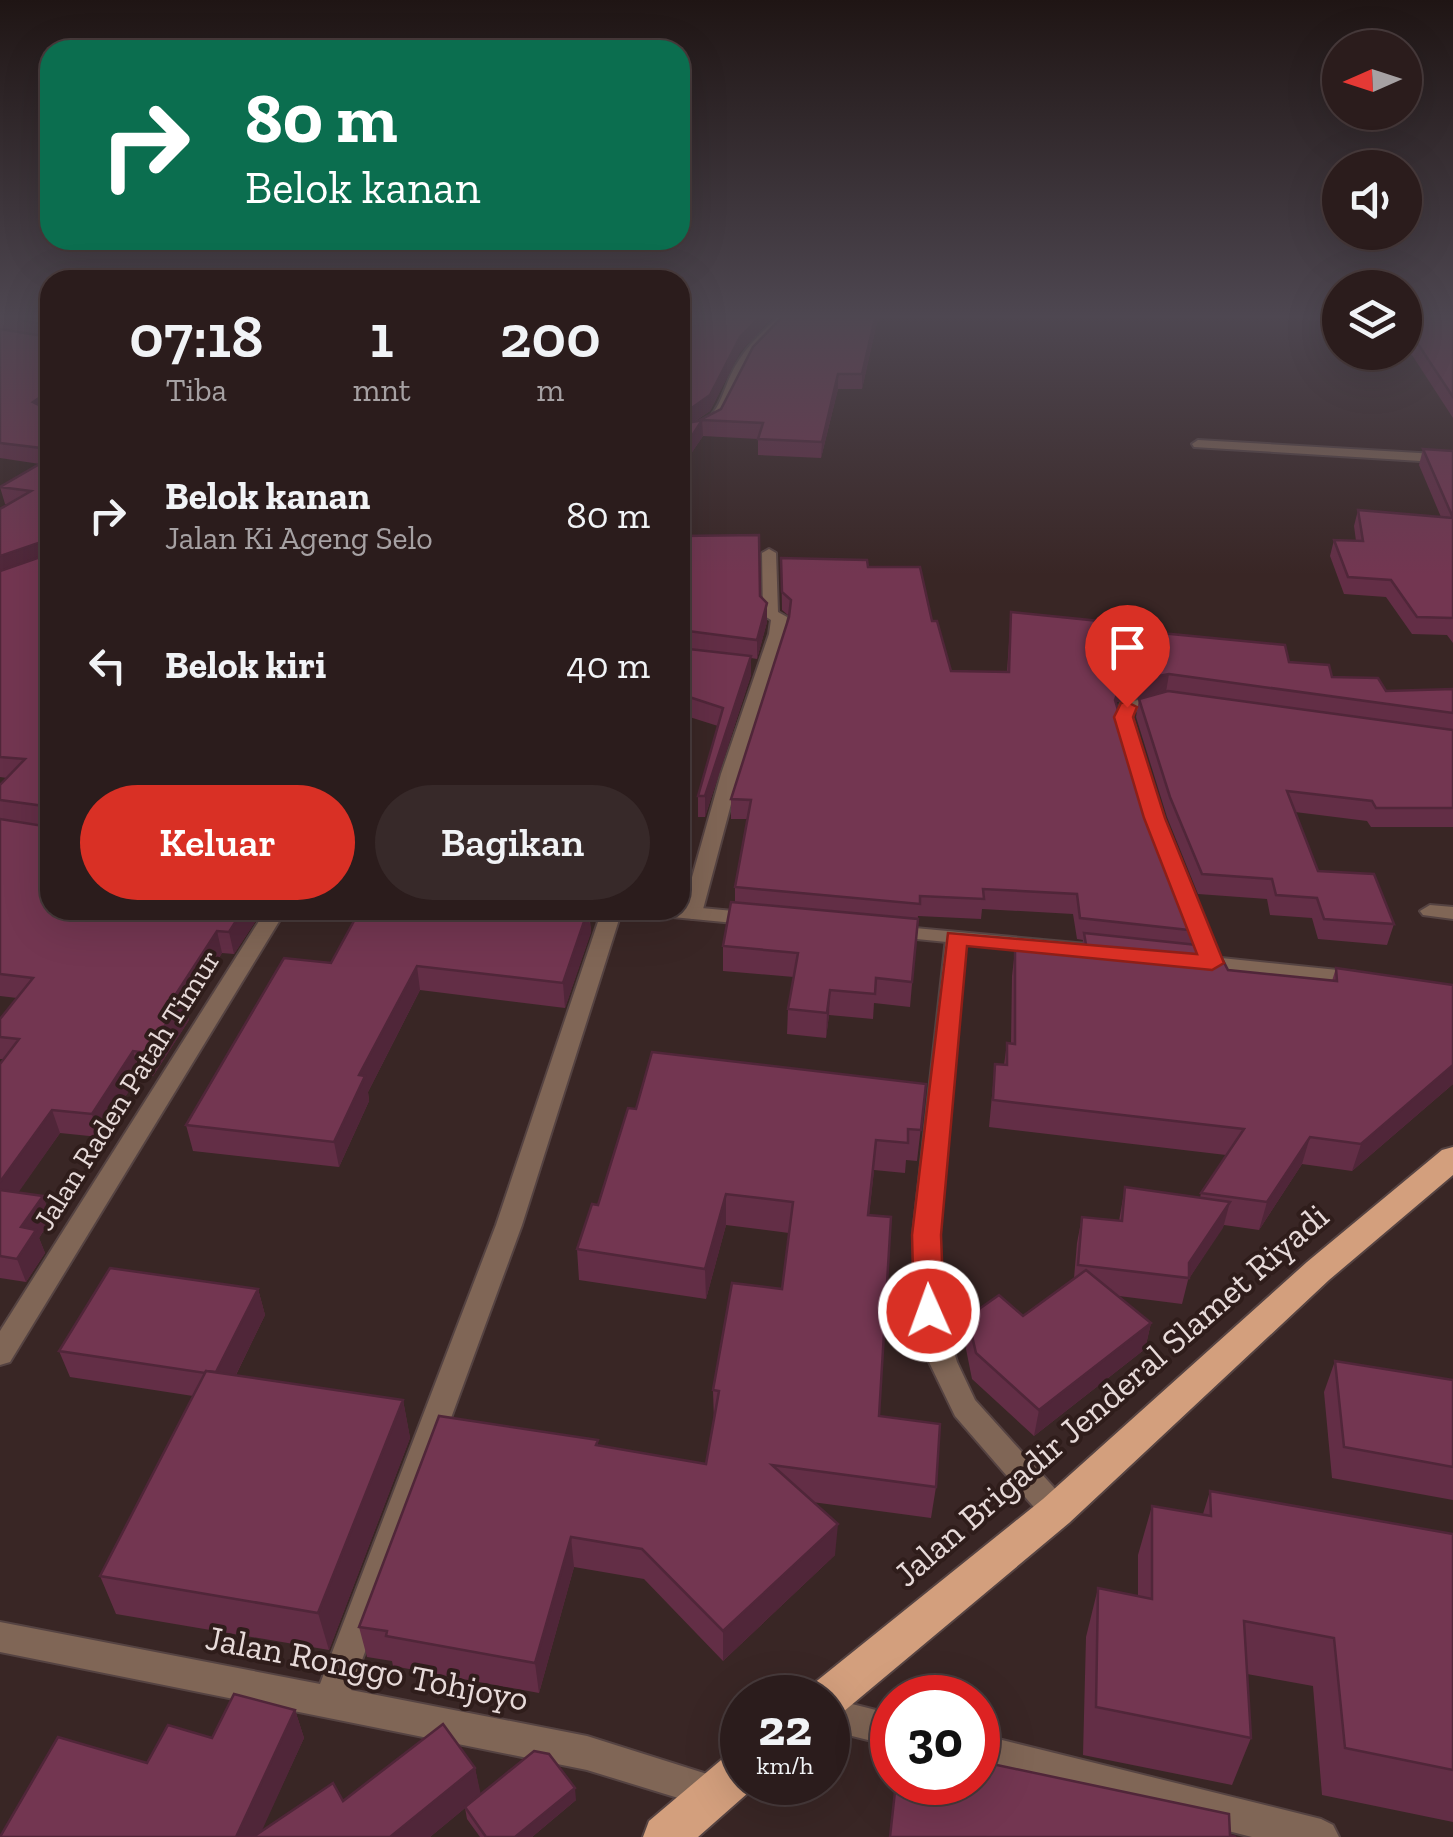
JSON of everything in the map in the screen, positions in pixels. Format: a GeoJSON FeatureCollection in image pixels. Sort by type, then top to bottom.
{"type":"FeatureCollection","features":[{"type":"Feature","properties":{"kind":"main road","name":"Jalan Brigadir Jenderal Slamet Riyadi"},"geometry":{"type":"LineString","coordinates":[[850,1680],[1056,1511],[1318,1271],[1453,1158]]}},
{"type":"Feature","properties":{"kind":"main road"},"geometry":{"type":"LineString","coordinates":[[664,1837],[720,1789]]}},
{"type":"Feature","properties":{"kind":"street"},"geometry":{"type":"LineString","coordinates":[[690,432],[704,430],[718,420],[725,404]]}},
{"type":"Feature","properties":{"kind":"street"},"geometry":{"type":"LineString","coordinates":[[1198,444],[1453,459]]}},
{"type":"Feature","properties":{"kind":"street"},"geometry":{"type":"LineString","coordinates":[[768,920],[692,912],[757,667],[777,634],[779,617],[771,615],[769,554]]}},
{"type":"Feature","properties":{"kind":"street"},"geometry":{"type":"LineString","coordinates":[[1185,703],[1135,703],[1127,707],[1124,717],[1154,818],[1212,963]]}},
{"type":"Feature","properties":{"kind":"street"},"geometry":{"type":"LineString","coordinates":[[1430,911],[1453,913]]}},
{"type":"Feature","properties":{"kind":"street","name":"Jalan Raden Patah Timur"},"geometry":{"type":"LineString","coordinates":[[0,1354],[270,920]]}},
{"type":"Feature","properties":{"kind":"street"},"geometry":{"type":"LineString","coordinates":[[330,1699],[510,1225],[609,920]]}},
{"type":"Feature","properties":{"kind":"street"},"geometry":{"type":"LineString","coordinates":[[862,929],[1124,953]]}},
{"type":"Feature","properties":{"kind":"street"},"geometry":{"type":"LineString","coordinates":[[956,938],[926,1235],[929,1311],[943,1362],[966,1408],[1056,1511]]}},
{"type":"Feature","properties":{"kind":"street"},"geometry":{"type":"LineString","coordinates":[[1176,959],[1378,981]]}},
{"type":"Feature","properties":{"kind":"street","name":"Jalan Ronggo Tohjoyo"},"geometry":{"type":"LineString","coordinates":[[0,1637],[330,1699],[720,1779]]}},
{"type":"Feature","properties":{"kind":"street"},"geometry":{"type":"LineString","coordinates":[[1000,1757],[1321,1837]]}},
{"type":"Feature","properties":{"kind":"building"},"geometry":{"type":"Polygon","coordinates":[[[0,404],[40,406],[40,448],[0,443],[0,404]]]}},
{"type":"Feature","properties":{"kind":"building"},"geometry":{"type":"Polygon","coordinates":[[[724,404],[831,404],[822,442],[758,439],[763,423],[702,420],[690,439],[690,422],[721,409],[724,404]]]}},
{"type":"Feature","properties":{"kind":"building"},"geometry":{"type":"Polygon","coordinates":[[[1423,449],[1453,451],[1453,518],[1423,449]]]}},
{"type":"Feature","properties":{"kind":"building"},"geometry":{"type":"Polygon","coordinates":[[[40,464],[40,542],[0,556],[0,509],[31,491],[0,487],[40,464]]]}},
{"type":"Feature","properties":{"kind":"building"},"geometry":{"type":"Polygon","coordinates":[[[1358,510],[1453,518],[1453,618],[1417,617],[1391,580],[1348,577],[1334,540],[1363,541],[1358,510]]]}},
{"type":"Feature","properties":{"kind":"building"},"geometry":{"type":"Polygon","coordinates":[[[759,535],[760,596],[767,603],[757,640],[690,631],[690,536],[759,535]]]}},
{"type":"Feature","properties":{"kind":"building"},"geometry":{"type":"Polygon","coordinates":[[[40,557],[40,805],[0,800],[0,785],[25,759],[0,757],[0,571],[40,557]]]}},
{"type":"Feature","properties":{"kind":"building"},"geometry":{"type":"Polygon","coordinates":[[[781,558],[867,560],[868,567],[920,567],[932,621],[937,621],[951,671],[1009,672],[1011,612],[1099,621],[1099,627],[1285,645],[1289,662],[1329,665],[1332,677],[1378,678],[1386,691],[1453,689],[1453,713],[1169,674],[1121,683],[1115,700],[1145,800],[1198,931],[1080,918],[1077,894],[983,889],[984,899],[920,896],[920,904],[735,887],[751,800],[731,799],[789,617],[791,600],[782,592],[781,558]]]}},
{"type":"Feature","properties":{"kind":"building"},"geometry":{"type":"Polygon","coordinates":[[[690,649],[751,656],[705,796],[698,796],[723,708],[690,697],[690,649]]]}},
{"type":"Feature","properties":{"kind":"building"},"geometry":{"type":"Polygon","coordinates":[[[1168,691],[1453,730],[1453,808],[1376,808],[1372,801],[1287,791],[1318,871],[1374,874],[1394,924],[1324,919],[1317,898],[1276,895],[1272,879],[1202,874],[1170,797],[1139,699],[1168,691]]]}},
{"type":"Feature","properties":{"kind":"building"},"geometry":{"type":"Polygon","coordinates":[[[0,819],[40,826],[40,920],[237,920],[229,932],[217,931],[174,997],[183,998],[147,1053],[133,1051],[92,1114],[52,1110],[0,1182],[0,1064],[19,1039],[0,1037],[0,1019],[33,978],[0,974],[0,819]]]}},
{"type":"Feature","properties":{"kind":"building"},"geometry":{"type":"Polygon","coordinates":[[[731,902],[918,919],[912,982],[876,978],[875,994],[830,990],[827,1013],[788,1009],[798,953],[723,946],[731,902]]]}},
{"type":"Feature","properties":{"kind":"building"},"geometry":{"type":"Polygon","coordinates":[[[355,920],[585,920],[563,983],[417,966],[359,1075],[365,1076],[334,1142],[186,1125],[284,958],[331,963],[355,920]]]}},
{"type":"Feature","properties":{"kind":"building"},"geometry":{"type":"Polygon","coordinates":[[[1084,933],[1216,947],[1228,970],[1337,981],[1336,968],[1453,985],[1453,1065],[1361,1144],[1310,1137],[1267,1202],[1201,1193],[1244,1129],[993,1100],[995,1064],[1007,1065],[1007,1043],[1015,1044],[1015,950],[1088,956],[1084,933]]]}},
{"type":"Feature","properties":{"kind":"building"},"geometry":{"type":"Polygon","coordinates":[[[652,1052],[926,1084],[921,1130],[908,1129],[908,1143],[876,1140],[868,1215],[891,1217],[879,1416],[940,1424],[936,1487],[772,1465],[838,1524],[723,1631],[642,1549],[571,1537],[535,1663],[386,1636],[387,1631],[359,1627],[439,1416],[598,1440],[596,1445],[706,1464],[719,1391],[713,1390],[732,1283],[782,1289],[793,1202],[726,1194],[705,1269],[577,1249],[592,1204],[598,1205],[628,1108],[636,1109],[652,1052]]]}},
{"type":"Feature","properties":{"kind":"building"},"geometry":{"type":"Polygon","coordinates":[[[1125,1187],[1230,1202],[1189,1263],[1189,1278],[1078,1265],[1082,1217],[1122,1221],[1125,1187]]]}},
{"type":"Feature","properties":{"kind":"building"},"geometry":{"type":"Polygon","coordinates":[[[0,1190],[43,1196],[21,1227],[36,1230],[17,1259],[0,1256],[0,1190]]]}},
{"type":"Feature","properties":{"kind":"building"},"geometry":{"type":"Polygon","coordinates":[[[110,1268],[258,1289],[216,1372],[59,1351],[110,1268]]]}},
{"type":"Feature","properties":{"kind":"building"},"geometry":{"type":"Polygon","coordinates":[[[1086,1270],[1151,1323],[1039,1410],[976,1353],[969,1323],[972,1314],[999,1295],[1023,1316],[1086,1270]]]}},
{"type":"Feature","properties":{"kind":"building"},"geometry":{"type":"Polygon","coordinates":[[[1335,1361],[1453,1380],[1453,1467],[1344,1447],[1335,1361]]]}},
{"type":"Feature","properties":{"kind":"building"},"geometry":{"type":"Polygon","coordinates":[[[206,1371],[403,1400],[318,1613],[100,1576],[206,1371]]]}},
{"type":"Feature","properties":{"kind":"building"},"geometry":{"type":"Polygon","coordinates":[[[1210,1491],[1453,1534],[1453,1770],[1345,1748],[1334,1638],[1244,1621],[1251,1738],[1096,1707],[1098,1588],[1152,1599],[1152,1506],[1211,1516],[1210,1491]]]}},
{"type":"Feature","properties":{"kind":"building"},"geometry":{"type":"Polygon","coordinates":[[[234,1694],[295,1710],[236,1837],[0,1837],[58,1737],[147,1763],[168,1725],[212,1738],[234,1694]]]}},
{"type":"Feature","properties":{"kind":"building"},"geometry":{"type":"Polygon","coordinates":[[[443,1724],[475,1768],[390,1837],[253,1837],[333,1783],[343,1801],[443,1724]]]}},
{"type":"Feature","properties":{"kind":"building"},"geometry":{"type":"Polygon","coordinates":[[[534,1751],[549,1754],[575,1788],[515,1837],[486,1837],[465,1807],[534,1751]]]}},
{"type":"Feature","properties":{"kind":"building"},"geometry":{"type":"Polygon","coordinates":[[[1000,1766],[1229,1814],[1230,1835],[1236,1837],[890,1837],[893,1805],[1000,1805],[1000,1766]]]}},
{"type":"Feature","properties":{"kind":"route"},"geometry":{"type":"LineString","coordinates":[[929,1311],[926,1235],[956,938],[1212,963],[1154,818],[1124,717],[1127,707]]}}]}
